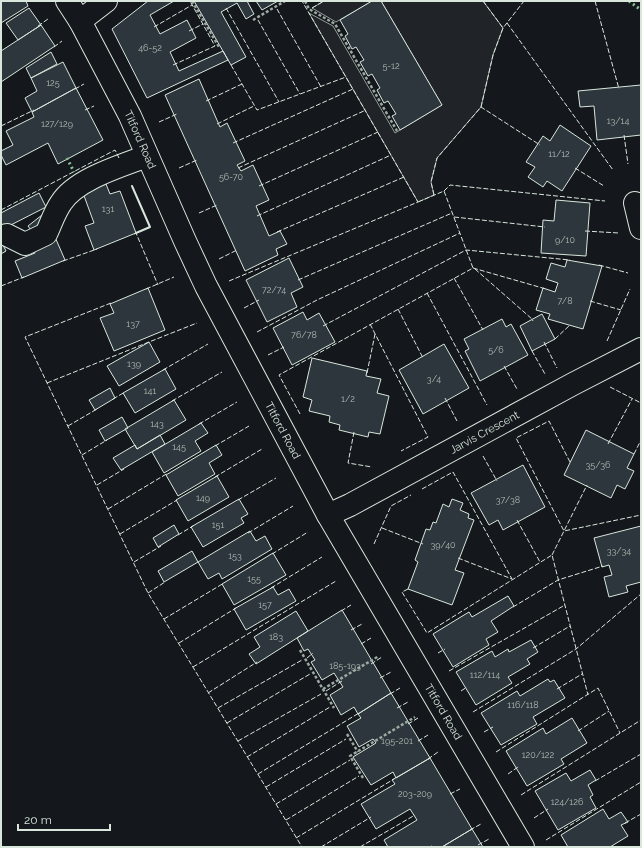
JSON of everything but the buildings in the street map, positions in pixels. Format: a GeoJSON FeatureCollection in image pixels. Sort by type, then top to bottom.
{"type":"FeatureCollection","features":[{"type":"Feature","properties":{"kind":"street","name":"Titford Road"},"geometry":{"type":"LineString","coordinates":[[67,1],[80,21],[130,116],[206,286],[328,515],[523,847]]}},
{"type":"Feature","properties":{"kind":"street"},"geometry":{"type":"LineString","coordinates":[[80,21],[106,1]]}},
{"type":"Feature","properties":{"kind":"street"},"geometry":{"type":"LineString","coordinates":[[7,236],[25,244],[46,234],[61,202],[72,191],[88,180],[147,156]]}},
{"type":"Feature","properties":{"kind":"street"},"geometry":{"type":"LineString","coordinates":[[635,203],[641,228]]}},
{"type":"Feature","properties":{"kind":"street","name":"Jarvis Crescent"},"geometry":{"type":"LineString","coordinates":[[328,515],[350,505],[567,387],[641,349]]}},
{"type":"Feature","properties":{"kind":"path"},"geometry":{"type":"LineString","coordinates":[[192,1],[219,47]]}},
{"type":"Feature","properties":{"kind":"path"},"geometry":{"type":"LineString","coordinates":[[253,20],[285,1]]}},
{"type":"Feature","properties":{"kind":"path"},"geometry":{"type":"LineString","coordinates":[[305,1],[309,9],[335,24],[397,131]]}},
{"type":"Feature","properties":{"kind":"path"},"geometry":{"type":"LineString","coordinates":[[300,650],[334,708]]}},
{"type":"Feature","properties":{"kind":"path"},"geometry":{"type":"LineString","coordinates":[[323,689],[384,653]]}},
{"type":"Feature","properties":{"kind":"path"},"geometry":{"type":"LineString","coordinates":[[363,778],[350,756],[417,716]]}},
{"type":"Feature","properties":{"kind":"path"},"geometry":{"type":"LineString","coordinates":[[347,734],[358,752]]}},
{"type":"Feature","properties":{"kind":"shaded area"},"geometry":{"type":"Polygon","coordinates":[[[324,1],[372,1],[336,22],[312,8],[324,1]]]}},
{"type":"Feature","properties":{"kind":"shaded area"},"geometry":{"type":"Polygon","coordinates":[[[381,1],[483,1],[503,28],[493,55],[481,107],[437,158],[431,182],[434,195],[418,202],[309,13],[333,26],[395,133],[442,105],[381,1]]]}},
{"type":"Feature","properties":{"kind":"hedge"},"geometry":{"type":"LineString","coordinates":[[629,1],[641,10]]}},
{"type":"Feature","properties":{"kind":"hedge"},"geometry":{"type":"LineString","coordinates":[[67,158],[74,172]]}},
{"type":"Feature","properties":{"kind":"fence"},"geometry":{"type":"LineString","coordinates":[[173,65],[215,46],[190,1]]}},
{"type":"Feature","properties":{"kind":"fence"},"geometry":{"type":"LineString","coordinates":[[229,281],[418,202],[302,1]]}},
{"type":"Feature","properties":{"kind":"fence"},"geometry":{"type":"LineString","coordinates":[[312,8],[324,1]]}},
{"type":"Feature","properties":{"kind":"fence"},"geometry":{"type":"LineString","coordinates":[[483,1],[503,28]]}},
{"type":"Feature","properties":{"kind":"fence"},"geometry":{"type":"LineString","coordinates":[[481,107],[493,55],[503,28],[524,1]]}},
{"type":"Feature","properties":{"kind":"fence"},"geometry":{"type":"LineString","coordinates":[[595,1],[619,89]]}},
{"type":"Feature","properties":{"kind":"fence"},"geometry":{"type":"LineString","coordinates":[[154,27],[192,5]]}},
{"type":"Feature","properties":{"kind":"fence"},"geometry":{"type":"LineString","coordinates":[[226,8],[279,102]]}},
{"type":"Feature","properties":{"kind":"fence"},"geometry":{"type":"LineString","coordinates":[[277,9],[321,87]]}},
{"type":"Feature","properties":{"kind":"fence"},"geometry":{"type":"LineString","coordinates":[[38,26],[48,19]]}},
{"type":"Feature","properties":{"kind":"fence"},"geometry":{"type":"LineString","coordinates":[[258,20],[300,94]]}},
{"type":"Feature","properties":{"kind":"fence"},"geometry":{"type":"LineString","coordinates":[[507,23],[613,170]]}},
{"type":"Feature","properties":{"kind":"fence"},"geometry":{"type":"LineString","coordinates":[[189,31],[203,24]]}},
{"type":"Feature","properties":{"kind":"fence"},"geometry":{"type":"LineString","coordinates":[[54,47],[62,41]]}},
{"type":"Feature","properties":{"kind":"fence"},"geometry":{"type":"LineString","coordinates":[[231,65],[257,110],[346,77]]}},
{"type":"Feature","properties":{"kind":"fence"},"geometry":{"type":"LineString","coordinates":[[75,89],[84,84]]}},
{"type":"Feature","properties":{"kind":"fence"},"geometry":{"type":"LineString","coordinates":[[206,101],[242,84]]}},
{"type":"Feature","properties":{"kind":"fence"},"geometry":{"type":"LineString","coordinates":[[233,143],[353,89]]}},
{"type":"Feature","properties":{"kind":"fence"},"geometry":{"type":"LineString","coordinates":[[85,110],[94,106]]}},
{"type":"Feature","properties":{"kind":"fence"},"geometry":{"type":"LineString","coordinates":[[217,124],[254,106]]}},
{"type":"Feature","properties":{"kind":"fence"},"geometry":{"type":"LineString","coordinates":[[434,195],[431,182],[437,158],[481,107],[540,145]]}},
{"type":"Feature","properties":{"kind":"fence"},"geometry":{"type":"LineString","coordinates":[[1,126],[34,110]]}},
{"type":"Feature","properties":{"kind":"fence"},"geometry":{"type":"LineString","coordinates":[[238,168],[366,110]]}},
{"type":"Feature","properties":{"kind":"fence"},"geometry":{"type":"LineString","coordinates":[[159,122],[177,114]]}},
{"type":"Feature","properties":{"kind":"fence"},"geometry":{"type":"LineString","coordinates":[[259,186],[378,132]]}},
{"type":"Feature","properties":{"kind":"fence"},"geometry":{"type":"LineString","coordinates":[[624,135],[628,164]]}},
{"type":"Feature","properties":{"kind":"fence"},"geometry":{"type":"LineString","coordinates":[[1,210],[115,150],[119,158]]}},
{"type":"Feature","properties":{"kind":"fence"},"geometry":{"type":"LineString","coordinates":[[257,216],[391,155]]}},
{"type":"Feature","properties":{"kind":"fence"},"geometry":{"type":"LineString","coordinates":[[179,168],[197,160]]}},
{"type":"Feature","properties":{"kind":"fence"},"geometry":{"type":"LineString","coordinates":[[575,168],[604,186]]}},
{"type":"Feature","properties":{"kind":"fence"},"geometry":{"type":"LineString","coordinates":[[277,232],[404,177]]}},
{"type":"Feature","properties":{"kind":"fence"},"geometry":{"type":"LineString","coordinates":[[444,191],[450,185],[605,201]]}},
{"type":"Feature","properties":{"kind":"fence"},"geometry":{"type":"LineString","coordinates":[[300,414],[279,375],[473,268],[444,191],[418,202]]}},
{"type":"Feature","properties":{"kind":"fence"},"geometry":{"type":"LineString","coordinates":[[199,213],[217,205]]}},
{"type":"Feature","properties":{"kind":"fence"},"geometry":{"type":"LineString","coordinates":[[298,280],[452,213]]}},
{"type":"Feature","properties":{"kind":"fence"},"geometry":{"type":"LineString","coordinates":[[454,217],[545,227]]}},
{"type":"Feature","properties":{"kind":"fence"},"geometry":{"type":"LineString","coordinates":[[585,231],[619,233]]}},
{"type":"Feature","properties":{"kind":"fence"},"geometry":{"type":"LineString","coordinates":[[134,234],[136,233],[158,285]]}},
{"type":"Feature","properties":{"kind":"fence"},"geometry":{"type":"LineString","coordinates":[[257,332],[317,300],[460,233]]}},
{"type":"Feature","properties":{"kind":"fence"},"geometry":{"type":"LineString","coordinates":[[63,261],[97,249]]}},
{"type":"Feature","properties":{"kind":"fence"},"geometry":{"type":"LineString","coordinates":[[219,259],[237,250]]}},
{"type":"Feature","properties":{"kind":"fence"},"geometry":{"type":"LineString","coordinates":[[323,326],[466,250],[570,260]]}},
{"type":"Feature","properties":{"kind":"fence"},"geometry":{"type":"LineString","coordinates":[[599,265],[628,273]]}},
{"type":"Feature","properties":{"kind":"fence"},"geometry":{"type":"LineString","coordinates":[[473,268],[546,289]]}},
{"type":"Feature","properties":{"kind":"fence"},"geometry":{"type":"LineString","coordinates":[[475,269],[533,321]]}},
{"type":"Feature","properties":{"kind":"fence"},"geometry":{"type":"LineString","coordinates":[[1,286],[24,277]]}},
{"type":"Feature","properties":{"kind":"fence"},"geometry":{"type":"LineString","coordinates":[[146,289],[174,277]]}},
{"type":"Feature","properties":{"kind":"fence"},"geometry":{"type":"LineString","coordinates":[[454,278],[483,330]]}},
{"type":"Feature","properties":{"kind":"fence"},"geometry":{"type":"LineString","coordinates":[[607,341],[630,289]]}},
{"type":"Feature","properties":{"kind":"fence"},"geometry":{"type":"LineString","coordinates":[[427,293],[487,405]]}},
{"type":"Feature","properties":{"kind":"fence"},"geometry":{"type":"LineString","coordinates":[[244,308],[259,300]]}},
{"type":"Feature","properties":{"kind":"fence"},"geometry":{"type":"LineString","coordinates":[[590,301],[621,310]]}},
{"type":"Feature","properties":{"kind":"fence"},"geometry":{"type":"LineString","coordinates":[[111,303],[25,337],[148,593],[302,847]]}},
{"type":"Feature","properties":{"kind":"fence"},"geometry":{"type":"LineString","coordinates":[[398,309],[423,358]]}},
{"type":"Feature","properties":{"kind":"fence"},"geometry":{"type":"LineString","coordinates":[[47,383],[197,323]]}},
{"type":"Feature","properties":{"kind":"fence"},"geometry":{"type":"LineString","coordinates":[[370,324],[428,437],[401,451]]}},
{"type":"Feature","properties":{"kind":"fence"},"geometry":{"type":"LineString","coordinates":[[555,339],[570,325]]}},
{"type":"Feature","properties":{"kind":"fence"},"geometry":{"type":"LineString","coordinates":[[367,373],[375,334]]}},
{"type":"Feature","properties":{"kind":"fence"},"geometry":{"type":"LineString","coordinates":[[544,342],[557,368]]}},
{"type":"Feature","properties":{"kind":"fence"},"geometry":{"type":"LineString","coordinates":[[163,370],[208,344]]}},
{"type":"Feature","properties":{"kind":"fence"},"geometry":{"type":"LineString","coordinates":[[268,355],[284,347]]}},
{"type":"Feature","properties":{"kind":"fence"},"geometry":{"type":"LineString","coordinates":[[532,351],[545,374]]}},
{"type":"Feature","properties":{"kind":"fence"},"geometry":{"type":"LineString","coordinates":[[504,366],[517,389]]}},
{"type":"Feature","properties":{"kind":"fence"},"geometry":{"type":"LineString","coordinates":[[172,401],[222,372]]}},
{"type":"Feature","properties":{"kind":"fence"},"geometry":{"type":"LineString","coordinates":[[610,387],[641,403]]}},
{"type":"Feature","properties":{"kind":"fence"},"geometry":{"type":"LineString","coordinates":[[113,399],[125,392]]}},
{"type":"Feature","properties":{"kind":"fence"},"geometry":{"type":"LineString","coordinates":[[445,398],[457,421]]}},
{"type":"Feature","properties":{"kind":"fence"},"geometry":{"type":"LineString","coordinates":[[608,444],[632,399]]}},
{"type":"Feature","properties":{"kind":"fence"},"geometry":{"type":"LineString","coordinates":[[199,424],[237,402]]}},
{"type":"Feature","properties":{"kind":"fence"},"geometry":{"type":"LineString","coordinates":[[68,426],[97,409]]}},
{"type":"Feature","properties":{"kind":"fence"},"geometry":{"type":"LineString","coordinates":[[570,462],[549,421],[516,438],[564,531],[641,515]]}},
{"type":"Feature","properties":{"kind":"fence"},"geometry":{"type":"LineString","coordinates":[[215,446],[249,426]]}},
{"type":"Feature","properties":{"kind":"fence"},"geometry":{"type":"LineString","coordinates":[[354,432],[348,463],[372,467]]}},
{"type":"Feature","properties":{"kind":"fence"},"geometry":{"type":"LineString","coordinates":[[82,455],[107,440]]}},
{"type":"Feature","properties":{"kind":"fence"},"geometry":{"type":"LineString","coordinates":[[634,454],[641,440]]}},
{"type":"Feature","properties":{"kind":"fence"},"geometry":{"type":"LineString","coordinates":[[215,477],[262,449]]}},
{"type":"Feature","properties":{"kind":"fence"},"geometry":{"type":"LineString","coordinates":[[483,456],[497,481]]}},
{"type":"Feature","properties":{"kind":"fence"},"geometry":{"type":"LineString","coordinates":[[97,485],[124,469]]}},
{"type":"Feature","properties":{"kind":"fence"},"geometry":{"type":"LineString","coordinates":[[422,489],[453,472],[512,579]]}},
{"type":"Feature","properties":{"kind":"fence"},"geometry":{"type":"LineString","coordinates":[[108,509],[168,473]]}},
{"type":"Feature","properties":{"kind":"fence"},"geometry":{"type":"LineString","coordinates":[[238,500],[276,478]]}},
{"type":"Feature","properties":{"kind":"fence"},"geometry":{"type":"LineString","coordinates":[[552,555],[587,485]]}},
{"type":"Feature","properties":{"kind":"fence"},"geometry":{"type":"LineString","coordinates":[[374,544],[391,506],[411,495]]}},
{"type":"Feature","properties":{"kind":"fence"},"geometry":{"type":"LineString","coordinates":[[120,534],[177,500]]}},
{"type":"Feature","properties":{"kind":"fence"},"geometry":{"type":"LineString","coordinates":[[248,533],[293,506]]}},
{"type":"Feature","properties":{"kind":"fence"},"geometry":{"type":"LineString","coordinates":[[517,520],[540,562]]}},
{"type":"Feature","properties":{"kind":"fence"},"geometry":{"type":"LineString","coordinates":[[178,535],[193,526]]}},
{"type":"Feature","properties":{"kind":"fence"},"geometry":{"type":"LineString","coordinates":[[382,528],[423,544]]}},
{"type":"Feature","properties":{"kind":"fence"},"geometry":{"type":"LineString","coordinates":[[272,554],[308,532]]}},
{"type":"Feature","properties":{"kind":"fence"},"geometry":{"type":"LineString","coordinates":[[134,562],[161,546]]}},
{"type":"Feature","properties":{"kind":"fence"},"geometry":{"type":"LineString","coordinates":[[408,589],[402,592],[427,633],[552,555],[588,695]]}},
{"type":"Feature","properties":{"kind":"fence"},"geometry":{"type":"LineString","coordinates":[[271,588],[322,557]]}},
{"type":"Feature","properties":{"kind":"fence"},"geometry":{"type":"LineString","coordinates":[[458,558],[512,579]]}},
{"type":"Feature","properties":{"kind":"fence"},"geometry":{"type":"LineString","coordinates":[[513,607],[558,580],[603,566]]}},
{"type":"Feature","properties":{"kind":"fence"},"geometry":{"type":"LineString","coordinates":[[193,667],[336,581]]}},
{"type":"Feature","properties":{"kind":"fence"},"geometry":{"type":"LineString","coordinates":[[148,593],[165,582]]}},
{"type":"Feature","properties":{"kind":"fence"},"geometry":{"type":"LineString","coordinates":[[164,619],[224,583]]}},
{"type":"Feature","properties":{"kind":"fence"},"geometry":{"type":"LineString","coordinates":[[473,712],[576,649],[641,594]]}},
{"type":"Feature","properties":{"kind":"fence"},"geometry":{"type":"LineString","coordinates":[[341,611],[351,605]]}},
{"type":"Feature","properties":{"kind":"fence"},"geometry":{"type":"LineString","coordinates":[[449,671],[565,605]]}},
{"type":"Feature","properties":{"kind":"fence"},"geometry":{"type":"LineString","coordinates":[[179,643],[236,608]]}},
{"type":"Feature","properties":{"kind":"fence"},"geometry":{"type":"LineString","coordinates":[[351,630],[362,624]]}},
{"type":"Feature","properties":{"kind":"fence"},"geometry":{"type":"LineString","coordinates":[[533,648],[570,626]]}},
{"type":"Feature","properties":{"kind":"fence"},"geometry":{"type":"LineString","coordinates":[[361,644],[371,638]]}},
{"type":"Feature","properties":{"kind":"fence"},"geometry":{"type":"LineString","coordinates":[[438,653],[445,649]]}},
{"type":"Feature","properties":{"kind":"fence"},"geometry":{"type":"LineString","coordinates":[[307,658],[313,653]]}},
{"type":"Feature","properties":{"kind":"fence"},"geometry":{"type":"LineString","coordinates":[[371,664],[382,657]]}},
{"type":"Feature","properties":{"kind":"fence"},"geometry":{"type":"LineString","coordinates":[[218,708],[302,660]]}},
{"type":"Feature","properties":{"kind":"fence"},"geometry":{"type":"LineString","coordinates":[[208,693],[257,662]]}},
{"type":"Feature","properties":{"kind":"fence"},"geometry":{"type":"LineString","coordinates":[[380,678],[391,672]]}},
{"type":"Feature","properties":{"kind":"fence"},"geometry":{"type":"LineString","coordinates":[[227,723],[310,674]]}},
{"type":"Feature","properties":{"kind":"fence"},"geometry":{"type":"LineString","coordinates":[[557,689],[582,674]]}},
{"type":"Feature","properties":{"kind":"fence"},"geometry":{"type":"LineString","coordinates":[[326,691],[342,681]]}},
{"type":"Feature","properties":{"kind":"fence"},"geometry":{"type":"LineString","coordinates":[[461,691],[467,687]]}},
{"type":"Feature","properties":{"kind":"fence"},"geometry":{"type":"LineString","coordinates":[[390,694],[400,688]]}},
{"type":"Feature","properties":{"kind":"fence"},"geometry":{"type":"LineString","coordinates":[[496,752],[598,688],[620,733]]}},
{"type":"Feature","properties":{"kind":"fence"},"geometry":{"type":"LineString","coordinates":[[238,741],[321,694]]}},
{"type":"Feature","properties":{"kind":"fence"},"geometry":{"type":"LineString","coordinates":[[397,708],[408,702]]}},
{"type":"Feature","properties":{"kind":"fence"},"geometry":{"type":"LineString","coordinates":[[247,757],[330,707]]}},
{"type":"Feature","properties":{"kind":"fence"},"geometry":{"type":"LineString","coordinates":[[578,731],[609,711]]}},
{"type":"Feature","properties":{"kind":"fence"},"geometry":{"type":"LineString","coordinates":[[258,774],[359,713]]}},
{"type":"Feature","properties":{"kind":"fence"},"geometry":{"type":"LineString","coordinates":[[408,724],[418,718]]}},
{"type":"Feature","properties":{"kind":"fence"},"geometry":{"type":"LineString","coordinates":[[521,795],[641,720]]}},
{"type":"Feature","properties":{"kind":"fence"},"geometry":{"type":"LineString","coordinates":[[484,732],[493,727]]}},
{"type":"Feature","properties":{"kind":"fence"},"geometry":{"type":"LineString","coordinates":[[418,741],[428,735]]}},
{"type":"Feature","properties":{"kind":"fence"},"geometry":{"type":"LineString","coordinates":[[266,787],[346,739]]}},
{"type":"Feature","properties":{"kind":"fence"},"geometry":{"type":"LineString","coordinates":[[428,759],[438,752]]}},
{"type":"Feature","properties":{"kind":"fence"},"geometry":{"type":"LineString","coordinates":[[595,781],[641,754]]}},
{"type":"Feature","properties":{"kind":"fence"},"geometry":{"type":"LineString","coordinates":[[276,804],[350,760]]}},
{"type":"Feature","properties":{"kind":"fence"},"geometry":{"type":"LineString","coordinates":[[508,774],[518,767]]}},
{"type":"Feature","properties":{"kind":"fence"},"geometry":{"type":"LineString","coordinates":[[286,820],[359,776]]}},
{"type":"Feature","properties":{"kind":"fence"},"geometry":{"type":"LineString","coordinates":[[296,838],[394,779]]}},
{"type":"Feature","properties":{"kind":"fence"},"geometry":{"type":"LineString","coordinates":[[546,840],[641,782]]}},
{"type":"Feature","properties":{"kind":"fence"},"geometry":{"type":"LineString","coordinates":[[450,794],[460,789]]}},
{"type":"Feature","properties":{"kind":"fence"},"geometry":{"type":"LineString","coordinates":[[534,818],[548,809]]}},
{"type":"Feature","properties":{"kind":"fence"},"geometry":{"type":"LineString","coordinates":[[625,823],[641,814]]}},
{"type":"Feature","properties":{"kind":"fence"},"geometry":{"type":"LineString","coordinates":[[360,847],[415,815]]}},
{"type":"Feature","properties":{"kind":"fence"},"geometry":{"type":"LineString","coordinates":[[321,847],[371,817]]}},
{"type":"Feature","properties":{"kind":"fence"},"geometry":{"type":"LineString","coordinates":[[470,830],[481,824]]}},
{"type":"Feature","properties":{"kind":"fence"},"geometry":{"type":"LineString","coordinates":[[478,845],[489,839]]}},
{"type":"Feature","properties":{"kind":"wall"},"geometry":{"type":"LineString","coordinates":[[132,186],[150,227],[136,233]]}}]}
